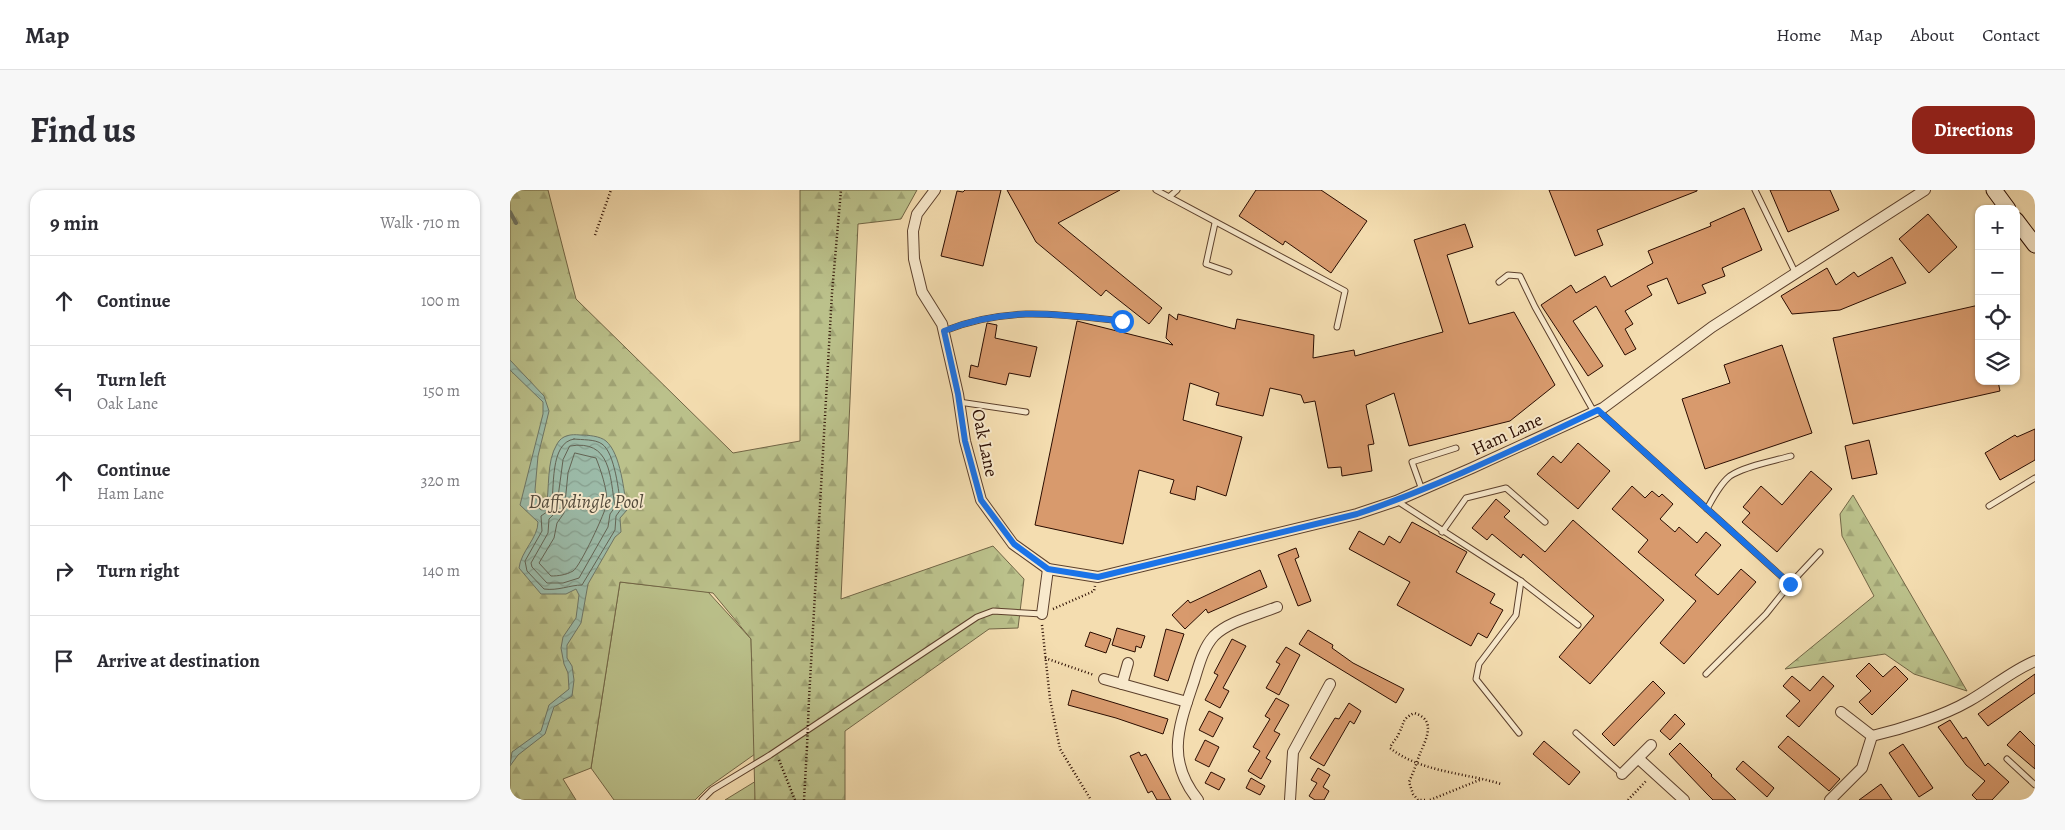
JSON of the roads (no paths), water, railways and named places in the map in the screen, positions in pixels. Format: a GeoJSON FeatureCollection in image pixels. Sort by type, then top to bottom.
{"type":"FeatureCollection","features":[{"type":"Feature","properties":{"kind":"main road"},"geometry":{"type":"LineString","coordinates":[[1994,190],[2005,205]]}},
{"type":"Feature","properties":{"kind":"main road"},"geometry":{"type":"LineString","coordinates":[[2020,225],[2035,245]]}},
{"type":"Feature","properties":{"kind":"street","name":"Oak Lane"},"geometry":{"type":"LineString","coordinates":[[934,190],[917,214],[913,231],[914,259],[922,292],[942,324],[944,331],[965,441],[981,500],[1014,544],[1048,569]]}},
{"type":"Feature","properties":{"kind":"street","name":"Ham Lane"},"geometry":{"type":"LineString","coordinates":[[1048,569],[1098,577],[1348,516],[1396,501],[1422,490],[1596,411],[1712,327],[1925,190]]}},
{"type":"Feature","properties":{"kind":"street"},"geometry":{"type":"LineString","coordinates":[[1042,614],[1048,569]]}},
{"type":"Feature","properties":{"kind":"street"},"geometry":{"type":"LineString","coordinates":[[1198,800],[1184,777],[1177,752],[1182,717],[1206,646],[1226,628],[1277,607]]}},
{"type":"Feature","properties":{"kind":"street"},"geometry":{"type":"LineString","coordinates":[[1872,736],[1901,729],[1968,702],[2006,675],[2035,661]]}},
{"type":"Feature","properties":{"kind":"street"},"geometry":{"type":"LineString","coordinates":[[1122,684],[1128,663]]}},
{"type":"Feature","properties":{"kind":"street"},"geometry":{"type":"LineString","coordinates":[[1104,679],[1187,702]]}},
{"type":"Feature","properties":{"kind":"street"},"geometry":{"type":"LineString","coordinates":[[1290,800],[1290,770],[1293,752],[1330,684]]}},
{"type":"Feature","properties":{"kind":"street"},"geometry":{"type":"LineString","coordinates":[[1841,712],[1872,736]]}},
{"type":"Feature","properties":{"kind":"street"},"geometry":{"type":"LineString","coordinates":[[1830,800],[1862,768],[1872,736]]}},
{"type":"Feature","properties":{"kind":"street"},"geometry":{"type":"LineString","coordinates":[[1622,774],[1651,745]]}},
{"type":"Feature","properties":{"kind":"street"},"geometry":{"type":"LineString","coordinates":[[1639,759],[1684,800]]}},
{"type":"Feature","properties":{"kind":"lane"},"geometry":{"type":"LineString","coordinates":[[1156,190],[1345,291],[1337,328]]}},
{"type":"Feature","properties":{"kind":"lane"},"geometry":{"type":"LineString","coordinates":[[1169,197],[1177,190]]}},
{"type":"Feature","properties":{"kind":"lane"},"geometry":{"type":"LineString","coordinates":[[1755,190],[1796,272]]}},
{"type":"Feature","properties":{"kind":"lane"},"geometry":{"type":"LineString","coordinates":[[1215,223],[1206,264],[1229,272]]}},
{"type":"Feature","properties":{"kind":"lane"},"geometry":{"type":"LineString","coordinates":[[1499,282],[1508,275],[1520,276],[1535,307],[1596,411],[1790,584]]}},
{"type":"Feature","properties":{"kind":"lane"},"geometry":{"type":"LineString","coordinates":[[944,331],[995,315],[1060,314],[1122,321]]}},
{"type":"Feature","properties":{"kind":"lane"},"geometry":{"type":"LineString","coordinates":[[959,402],[1026,412]]}},
{"type":"Feature","properties":{"kind":"lane"},"geometry":{"type":"LineString","coordinates":[[1422,490],[1412,462],[1456,448]]}},
{"type":"Feature","properties":{"kind":"lane"},"geometry":{"type":"LineString","coordinates":[[1707,508],[1718,489],[1730,476],[1761,464],[1791,456]]}},
{"type":"Feature","properties":{"kind":"lane"},"geometry":{"type":"LineString","coordinates":[[1990,506],[2035,478]]}},
{"type":"Feature","properties":{"kind":"lane"},"geometry":{"type":"LineString","coordinates":[[1442,532],[1466,498],[1506,488],[1544,522]]}},
{"type":"Feature","properties":{"kind":"lane"},"geometry":{"type":"LineString","coordinates":[[1396,501],[1442,532],[1522,581],[1578,625]]}},
{"type":"Feature","properties":{"kind":"lane"},"geometry":{"type":"LineString","coordinates":[[1706,674],[1766,614],[1790,584],[1820,552]]}},
{"type":"Feature","properties":{"kind":"lane"},"geometry":{"type":"LineString","coordinates":[[1519,732],[1476,679],[1479,664],[1516,615],[1522,581]]}},
{"type":"Feature","properties":{"kind":"lane"},"geometry":{"type":"LineString","coordinates":[[702,800],[712,790],[770,755],[977,616],[993,611],[1042,614]]}},
{"type":"Feature","properties":{"kind":"lane"},"geometry":{"type":"LineString","coordinates":[[1576,733],[1622,774]]}},
{"type":"Feature","properties":{"kind":"lane"},"geometry":{"type":"LineString","coordinates":[[2007,760],[2035,785]]}},
{"type":"Feature","properties":{"kind":"water","name":"Daffydingle Pool"},"geometry":{"type":"Polygon","coordinates":[[[510,360],[544,396],[549,411],[538,456],[535,490],[539,508],[541,510],[546,508],[551,459],[557,444],[564,437],[577,435],[601,438],[611,447],[621,474],[627,510],[620,518],[621,532],[615,537],[588,584],[581,623],[567,645],[567,658],[572,666],[574,680],[572,696],[554,707],[545,734],[518,755],[510,766],[512,752],[541,731],[549,705],[569,689],[568,673],[561,648],[563,637],[576,618],[579,595],[576,589],[566,594],[541,594],[519,568],[520,562],[533,539],[538,522],[520,505],[543,414],[543,402],[510,370],[510,360]]]}},
{"type":"Feature","properties":{"kind":"waterway"},"geometry":{"type":"LineString","coordinates":[[510,212],[516,223]]}}]}
